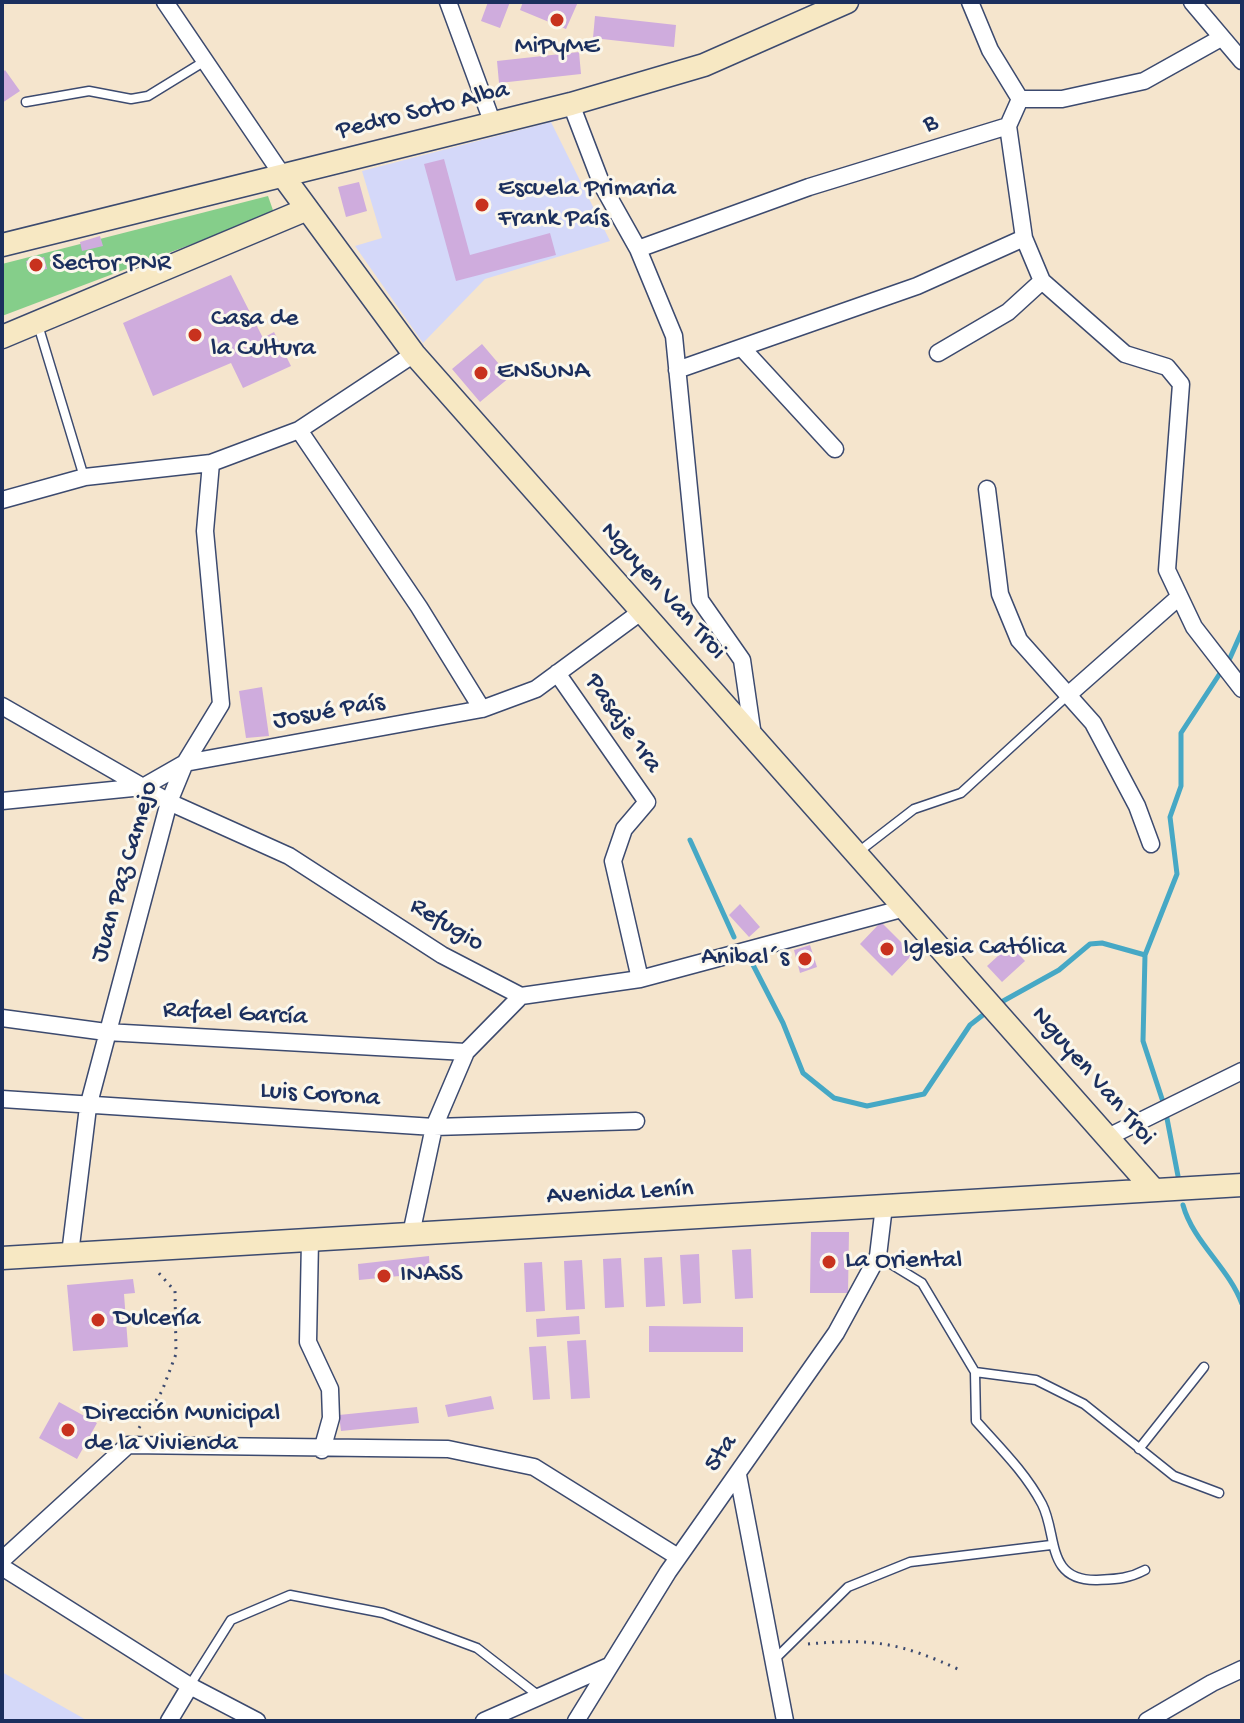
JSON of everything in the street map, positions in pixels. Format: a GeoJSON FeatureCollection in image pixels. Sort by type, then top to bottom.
{"type":"FeatureCollection","features":[{"type":"Feature","properties":{"kind":"street","name":"Nguyen Van Troi"},"geometry":{"type":"LineString","coordinates":[[165,2],[305,210],[414,354],[1154,1190]]}},
{"type":"Feature","properties":{"kind":"street"},"geometry":{"type":"LineString","coordinates":[[448,2],[493,124]]}},
{"type":"Feature","properties":{"kind":"street","name":"Pedro Soto Alba"},"geometry":{"type":"LineString","coordinates":[[2,245],[571,104],[704,65],[847,2]]}},
{"type":"Feature","properties":{"kind":"street"},"geometry":{"type":"LineString","coordinates":[[970,2],[990,50],[1020,99]]}},
{"type":"Feature","properties":{"kind":"street"},"geometry":{"type":"LineString","coordinates":[[1192,2],[1242,61]]}},
{"type":"Feature","properties":{"kind":"street"},"geometry":{"type":"LineString","coordinates":[[1020,99],[1062,99],[1144,81],[1221,38]]}},
{"type":"Feature","properties":{"kind":"street"},"geometry":{"type":"LineString","coordinates":[[1020,99],[1008,126],[1024,238],[1042,281],[1125,354],[1167,367],[1181,384],[1167,570],[1194,627],[1242,689]]}},
{"type":"Feature","properties":{"kind":"street"},"geometry":{"type":"LineString","coordinates":[[571,104],[602,185],[638,249],[674,336],[700,600],[742,660],[753,737]]}},
{"type":"Feature","properties":{"kind":"street","name":"B"},"geometry":{"type":"LineString","coordinates":[[638,249],[809,187],[1008,126]]}},
{"type":"Feature","properties":{"kind":"street"},"geometry":{"type":"LineString","coordinates":[[2,337],[305,210]]}},
{"type":"Feature","properties":{"kind":"street"},"geometry":{"type":"LineString","coordinates":[[677,370],[917,286],[1024,238]]}},
{"type":"Feature","properties":{"kind":"street"},"geometry":{"type":"LineString","coordinates":[[938,353],[1008,312],[1042,281]]}},
{"type":"Feature","properties":{"kind":"street"},"geometry":{"type":"LineString","coordinates":[[742,348],[835,449]]}},
{"type":"Feature","properties":{"kind":"street"},"geometry":{"type":"LineString","coordinates":[[2,500],[85,477],[211,463],[299,430],[414,354]]}},
{"type":"Feature","properties":{"kind":"street"},"geometry":{"type":"LineString","coordinates":[[299,430],[419,607],[482,709]]}},
{"type":"Feature","properties":{"kind":"street","name":"Juan Paz Camejo"},"geometry":{"type":"LineString","coordinates":[[70,1254],[88,1107],[169,802],[185,763],[221,704],[205,531],[211,463]]}},
{"type":"Feature","properties":{"kind":"street"},"geometry":{"type":"LineString","coordinates":[[987,489],[1000,594],[1019,640],[1093,723],[1137,806],[1151,844]]}},
{"type":"Feature","properties":{"kind":"street"},"geometry":{"type":"LineString","coordinates":[[1068,695],[1179,597]]}},
{"type":"Feature","properties":{"kind":"street","name":"Josué País"},"geometry":{"type":"LineString","coordinates":[[2,801],[143,787],[185,763],[482,709],[536,689],[642,611]]}},
{"type":"Feature","properties":{"kind":"street","name":"Pasaje 1ra"},"geometry":{"type":"LineString","coordinates":[[557,673],[647,802],[624,829],[613,861],[640,979]]}},
{"type":"Feature","properties":{"kind":"street","name":"Refugio"},"geometry":{"type":"LineString","coordinates":[[2,706],[169,802],[289,856],[442,955],[521,996]]}},
{"type":"Feature","properties":{"kind":"street"},"geometry":{"type":"LineString","coordinates":[[411,1234],[434,1127],[466,1052],[521,996],[640,979],[905,908]]}},
{"type":"Feature","properties":{"kind":"street","name":"Rafael García"},"geometry":{"type":"LineString","coordinates":[[2,1018],[106,1032],[466,1052]]}},
{"type":"Feature","properties":{"kind":"street"},"geometry":{"type":"LineString","coordinates":[[1108,1137],[1242,1071]]}},
{"type":"Feature","properties":{"kind":"street","name":"Luis Corona"},"geometry":{"type":"LineString","coordinates":[[2,1099],[88,1107],[434,1127],[636,1121]]}},
{"type":"Feature","properties":{"kind":"street","name":"Avenida Lenín"},"geometry":{"type":"LineString","coordinates":[[2,1258],[1242,1185]]}},
{"type":"Feature","properties":{"kind":"street","name":"5ta"},"geometry":{"type":"LineString","coordinates":[[576,1721],[678,1557],[836,1333],[878,1256],[884,1206]]}},
{"type":"Feature","properties":{"kind":"street"},"geometry":{"type":"LineString","coordinates":[[310,1240],[308,1342],[330,1389],[331,1418],[322,1450]]}},
{"type":"Feature","properties":{"kind":"street"},"geometry":{"type":"LineString","coordinates":[[2,1560],[128,1445],[322,1450],[448,1449],[534,1467],[678,1557]]}},
{"type":"Feature","properties":{"kind":"street"},"geometry":{"type":"LineString","coordinates":[[738,1475],[785,1721]]}},
{"type":"Feature","properties":{"kind":"street"},"geometry":{"type":"LineString","coordinates":[[2,1567],[190,1686],[257,1721]]}},
{"type":"Feature","properties":{"kind":"street"},"geometry":{"type":"LineString","coordinates":[[484,1721],[609,1666]]}},
{"type":"Feature","properties":{"kind":"street"},"geometry":{"type":"LineString","coordinates":[[1147,1721],[1242,1669]]}},
{"type":"Feature","properties":{"kind":"street"},"geometry":{"type":"LineString","coordinates":[[169,1721],[190,1686]]}},
{"type":"Feature","properties":{"kind":"lane"},"geometry":{"type":"LineString","coordinates":[[26,102],[89,91],[131,99],[148,96],[206,60]]}},
{"type":"Feature","properties":{"kind":"lane"},"geometry":{"type":"LineString","coordinates":[[37,320],[85,477]]}},
{"type":"Feature","properties":{"kind":"lane"},"geometry":{"type":"LineString","coordinates":[[856,853],[914,809],[961,793],[1068,695]]}},
{"type":"Feature","properties":{"kind":"lane"},"geometry":{"type":"LineString","coordinates":[[878,1256],[922,1283],[975,1372],[976,1421],[1028,1480],[1044,1508],[1051,1545],[1064,1569],[1080,1580],[1129,1579],[1145,1570]]}},
{"type":"Feature","properties":{"kind":"lane"},"geometry":{"type":"LineString","coordinates":[[1139,1449],[1204,1367]]}},
{"type":"Feature","properties":{"kind":"lane"},"geometry":{"type":"LineString","coordinates":[[975,1372],[1036,1380],[1084,1404],[1174,1476],[1219,1493]]}},
{"type":"Feature","properties":{"kind":"lane"},"geometry":{"type":"LineString","coordinates":[[775,1659],[848,1587],[910,1562],[1051,1545]]}},
{"type":"Feature","properties":{"kind":"lane"},"geometry":{"type":"LineString","coordinates":[[190,1686],[231,1620],[290,1595],[383,1613],[477,1648],[539,1696]]}},
{"type":"Feature","properties":{"kind":"path"},"geometry":{"type":"LineString","coordinates":[[128,1445],[162,1391],[176,1354],[175,1291],[139,1250]]}},
{"type":"Feature","properties":{"kind":"path"},"geometry":{"type":"LineString","coordinates":[[789,1645],[860,1639],[917,1650],[962,1671]]}},
{"type":"Feature","properties":{"kind":"shaded area","name":"Escuela Primaria Frank País"},"geometry":{"type":"Polygon","coordinates":[[[551,122],[610,241],[485,279],[423,343],[355,246],[382,238],[362,171],[551,122]]]}},
{"type":"Feature","properties":{"kind":"shaded area"},"geometry":{"type":"Polygon","coordinates":[[[2,1672],[88,1721],[2,1721],[2,1672]]]}},
{"type":"Feature","properties":{"kind":"green space"},"geometry":{"type":"Polygon","coordinates":[[[268,196],[274,213],[2,316],[2,264],[268,196]]]}},
{"type":"Feature","properties":{"kind":"building"},"geometry":{"type":"Polygon","coordinates":[[[488,2],[510,2],[500,28],[481,21],[488,2]]]}},
{"type":"Feature","properties":{"kind":"building","name":"MiPyME"},"geometry":{"type":"Polygon","coordinates":[[[523,2],[578,2],[566,29],[520,10],[523,2]]]}},
{"type":"Feature","properties":{"kind":"building"},"geometry":{"type":"Polygon","coordinates":[[[595,16],[676,25],[674,47],[593,38],[595,16]]]}},
{"type":"Feature","properties":{"kind":"building"},"geometry":{"type":"Polygon","coordinates":[[[579,52],[581,74],[499,83],[497,61],[579,52]]]}},
{"type":"Feature","properties":{"kind":"building"},"geometry":{"type":"Polygon","coordinates":[[[5,70],[20,91],[2,103],[2,73],[5,70]]]}},
{"type":"Feature","properties":{"kind":"building"},"geometry":{"type":"Polygon","coordinates":[[[444,159],[470,255],[550,233],[556,255],[456,281],[424,164],[444,159]]]}},
{"type":"Feature","properties":{"kind":"building"},"geometry":{"type":"Polygon","coordinates":[[[359,182],[367,211],[346,217],[338,187],[359,182]]]}},
{"type":"Feature","properties":{"kind":"building"},"geometry":{"type":"Polygon","coordinates":[[[100,236],[103,246],[82,251],[80,242],[100,236]]]}},
{"type":"Feature","properties":{"kind":"building","name":"Sector PNR"},"geometry":{"type":"Polygon","coordinates":[[[44,257],[47,269],[29,272],[26,261],[44,257]]]}},
{"type":"Feature","properties":{"kind":"building","name":"Casa de la Cultura"},"geometry":{"type":"Polygon","coordinates":[[[231,275],[263,338],[274,332],[291,366],[243,388],[231,363],[153,396],[123,323],[231,275]]]}},
{"type":"Feature","properties":{"kind":"building","name":"ENSUNA"},"geometry":{"type":"Polygon","coordinates":[[[482,344],[510,377],[480,402],[452,369],[482,344]]]}},
{"type":"Feature","properties":{"kind":"building"},"geometry":{"type":"Polygon","coordinates":[[[262,687],[269,736],[246,738],[239,691],[262,687]]]}},
{"type":"Feature","properties":{"kind":"building"},"geometry":{"type":"Polygon","coordinates":[[[740,904],[760,927],[749,937],[729,915],[740,904]]]}},
{"type":"Feature","properties":{"kind":"building","name":"Iglesia Católica"},"geometry":{"type":"Polygon","coordinates":[[[881,922],[913,954],[892,976],[860,944],[881,922]]]}},
{"type":"Feature","properties":{"kind":"building","name":"Anibal´s"},"geometry":{"type":"Polygon","coordinates":[[[810,945],[817,967],[800,973],[794,950],[810,945]]]}},
{"type":"Feature","properties":{"kind":"building"},"geometry":{"type":"Polygon","coordinates":[[[1010,945],[1025,961],[1002,982],[987,966],[1010,945]]]}},
{"type":"Feature","properties":{"kind":"building","name":"La Oriental"},"geometry":{"type":"Polygon","coordinates":[[[811,1232],[849,1232],[848,1293],[810,1293],[811,1232]]]}},
{"type":"Feature","properties":{"kind":"building"},"geometry":{"type":"Polygon","coordinates":[[[751,1249],[753,1298],[735,1299],[732,1250],[751,1249]]]}},
{"type":"Feature","properties":{"kind":"building"},"geometry":{"type":"Polygon","coordinates":[[[699,1254],[701,1303],[683,1304],[680,1255],[699,1254]]]}},
{"type":"Feature","properties":{"kind":"building"},"geometry":{"type":"Polygon","coordinates":[[[429,1256],[430,1273],[359,1280],[358,1264],[429,1256]]]}},
{"type":"Feature","properties":{"kind":"building"},"geometry":{"type":"Polygon","coordinates":[[[662,1257],[665,1306],[646,1307],[644,1258],[662,1257]]]}},
{"type":"Feature","properties":{"kind":"building"},"geometry":{"type":"Polygon","coordinates":[[[621,1258],[624,1307],[605,1308],[603,1259],[621,1258]]]}},
{"type":"Feature","properties":{"kind":"building"},"geometry":{"type":"Polygon","coordinates":[[[582,1260],[585,1309],[566,1310],[564,1261],[582,1260]]]}},
{"type":"Feature","properties":{"kind":"building"},"geometry":{"type":"Polygon","coordinates":[[[542,1262],[545,1311],[526,1312],[524,1263],[542,1262]]]}},
{"type":"Feature","properties":{"kind":"building","name":"Dulcería"},"geometry":{"type":"Polygon","coordinates":[[[133,1279],[135,1293],[124,1294],[128,1347],[73,1351],[67,1285],[133,1279]]]}},
{"type":"Feature","properties":{"kind":"building"},"geometry":{"type":"Polygon","coordinates":[[[579,1316],[580,1334],[537,1337],[536,1319],[579,1316]]]}},
{"type":"Feature","properties":{"kind":"building"},"geometry":{"type":"Polygon","coordinates":[[[649,1326],[743,1327],[743,1352],[649,1352],[649,1326]]]}},
{"type":"Feature","properties":{"kind":"building"},"geometry":{"type":"Polygon","coordinates":[[[586,1340],[590,1398],[571,1399],[567,1341],[586,1340]]]}},
{"type":"Feature","properties":{"kind":"building"},"geometry":{"type":"Polygon","coordinates":[[[546,1346],[550,1399],[533,1400],[529,1347],[546,1346]]]}},
{"type":"Feature","properties":{"kind":"building"},"geometry":{"type":"Polygon","coordinates":[[[491,1396],[494,1409],[448,1417],[445,1405],[491,1396]]]}},
{"type":"Feature","properties":{"kind":"building","name":"Dirección Municipal de la Vivienda"},"geometry":{"type":"Polygon","coordinates":[[[59,1402],[97,1423],[77,1459],[39,1438],[59,1402]]]}},
{"type":"Feature","properties":{"kind":"building"},"geometry":{"type":"Polygon","coordinates":[[[417,1407],[419,1423],[341,1431],[339,1415],[417,1407]]]}},
{"type":"Feature","properties":{"kind":"waterway"},"geometry":{"type":"LineString","coordinates":[[996,1005],[1059,970],[1090,944],[1102,943],[1145,955],[1177,874],[1170,817],[1181,786],[1181,733],[1230,658],[1242,631]]}},
{"type":"Feature","properties":{"kind":"waterway"},"geometry":{"type":"LineString","coordinates":[[690,840],[734,937]]}},
{"type":"Feature","properties":{"kind":"waterway"},"geometry":{"type":"LineString","coordinates":[[1145,955],[1143,1041],[1165,1108],[1178,1176]]}},
{"type":"Feature","properties":{"kind":"waterway"},"geometry":{"type":"LineString","coordinates":[[751,961],[783,1023],[803,1073],[834,1098],[867,1106],[924,1094],[970,1025],[988,1011]]}},
{"type":"Feature","properties":{"kind":"waterway"},"geometry":{"type":"LineString","coordinates":[[1183,1205],[1195,1231],[1229,1279],[1242,1304]]}},
{"type":"Feature","properties":{"kind":"place","name":"MiPyME"},"geometry":{"type":"Point","coordinates":[557,20]}},
{"type":"Feature","properties":{"kind":"place","name":"Escuela Primaria Frank País"},"geometry":{"type":"Point","coordinates":[482,205]}},
{"type":"Feature","properties":{"kind":"place","name":"Sector PNR"},"geometry":{"type":"Point","coordinates":[36,265]}},
{"type":"Feature","properties":{"kind":"place","name":"Casa de la Cultura"},"geometry":{"type":"Point","coordinates":[195,335]}},
{"type":"Feature","properties":{"kind":"place","name":"ENSUNA"},"geometry":{"type":"Point","coordinates":[481,373]}},
{"type":"Feature","properties":{"kind":"place","name":"Iglesia Católica"},"geometry":{"type":"Point","coordinates":[887,949]}},
{"type":"Feature","properties":{"kind":"place","name":"Anibal´s"},"geometry":{"type":"Point","coordinates":[805,959]}},
{"type":"Feature","properties":{"kind":"place","name":"La Oriental"},"geometry":{"type":"Point","coordinates":[829,1262]}},
{"type":"Feature","properties":{"kind":"place","name":"INASS"},"geometry":{"type":"Point","coordinates":[384,1276]}},
{"type":"Feature","properties":{"kind":"place","name":"Dulcería"},"geometry":{"type":"Point","coordinates":[98,1320]}},
{"type":"Feature","properties":{"kind":"place","name":"Dirección Municipal de la Vivienda"},"geometry":{"type":"Point","coordinates":[68,1430]}}]}
